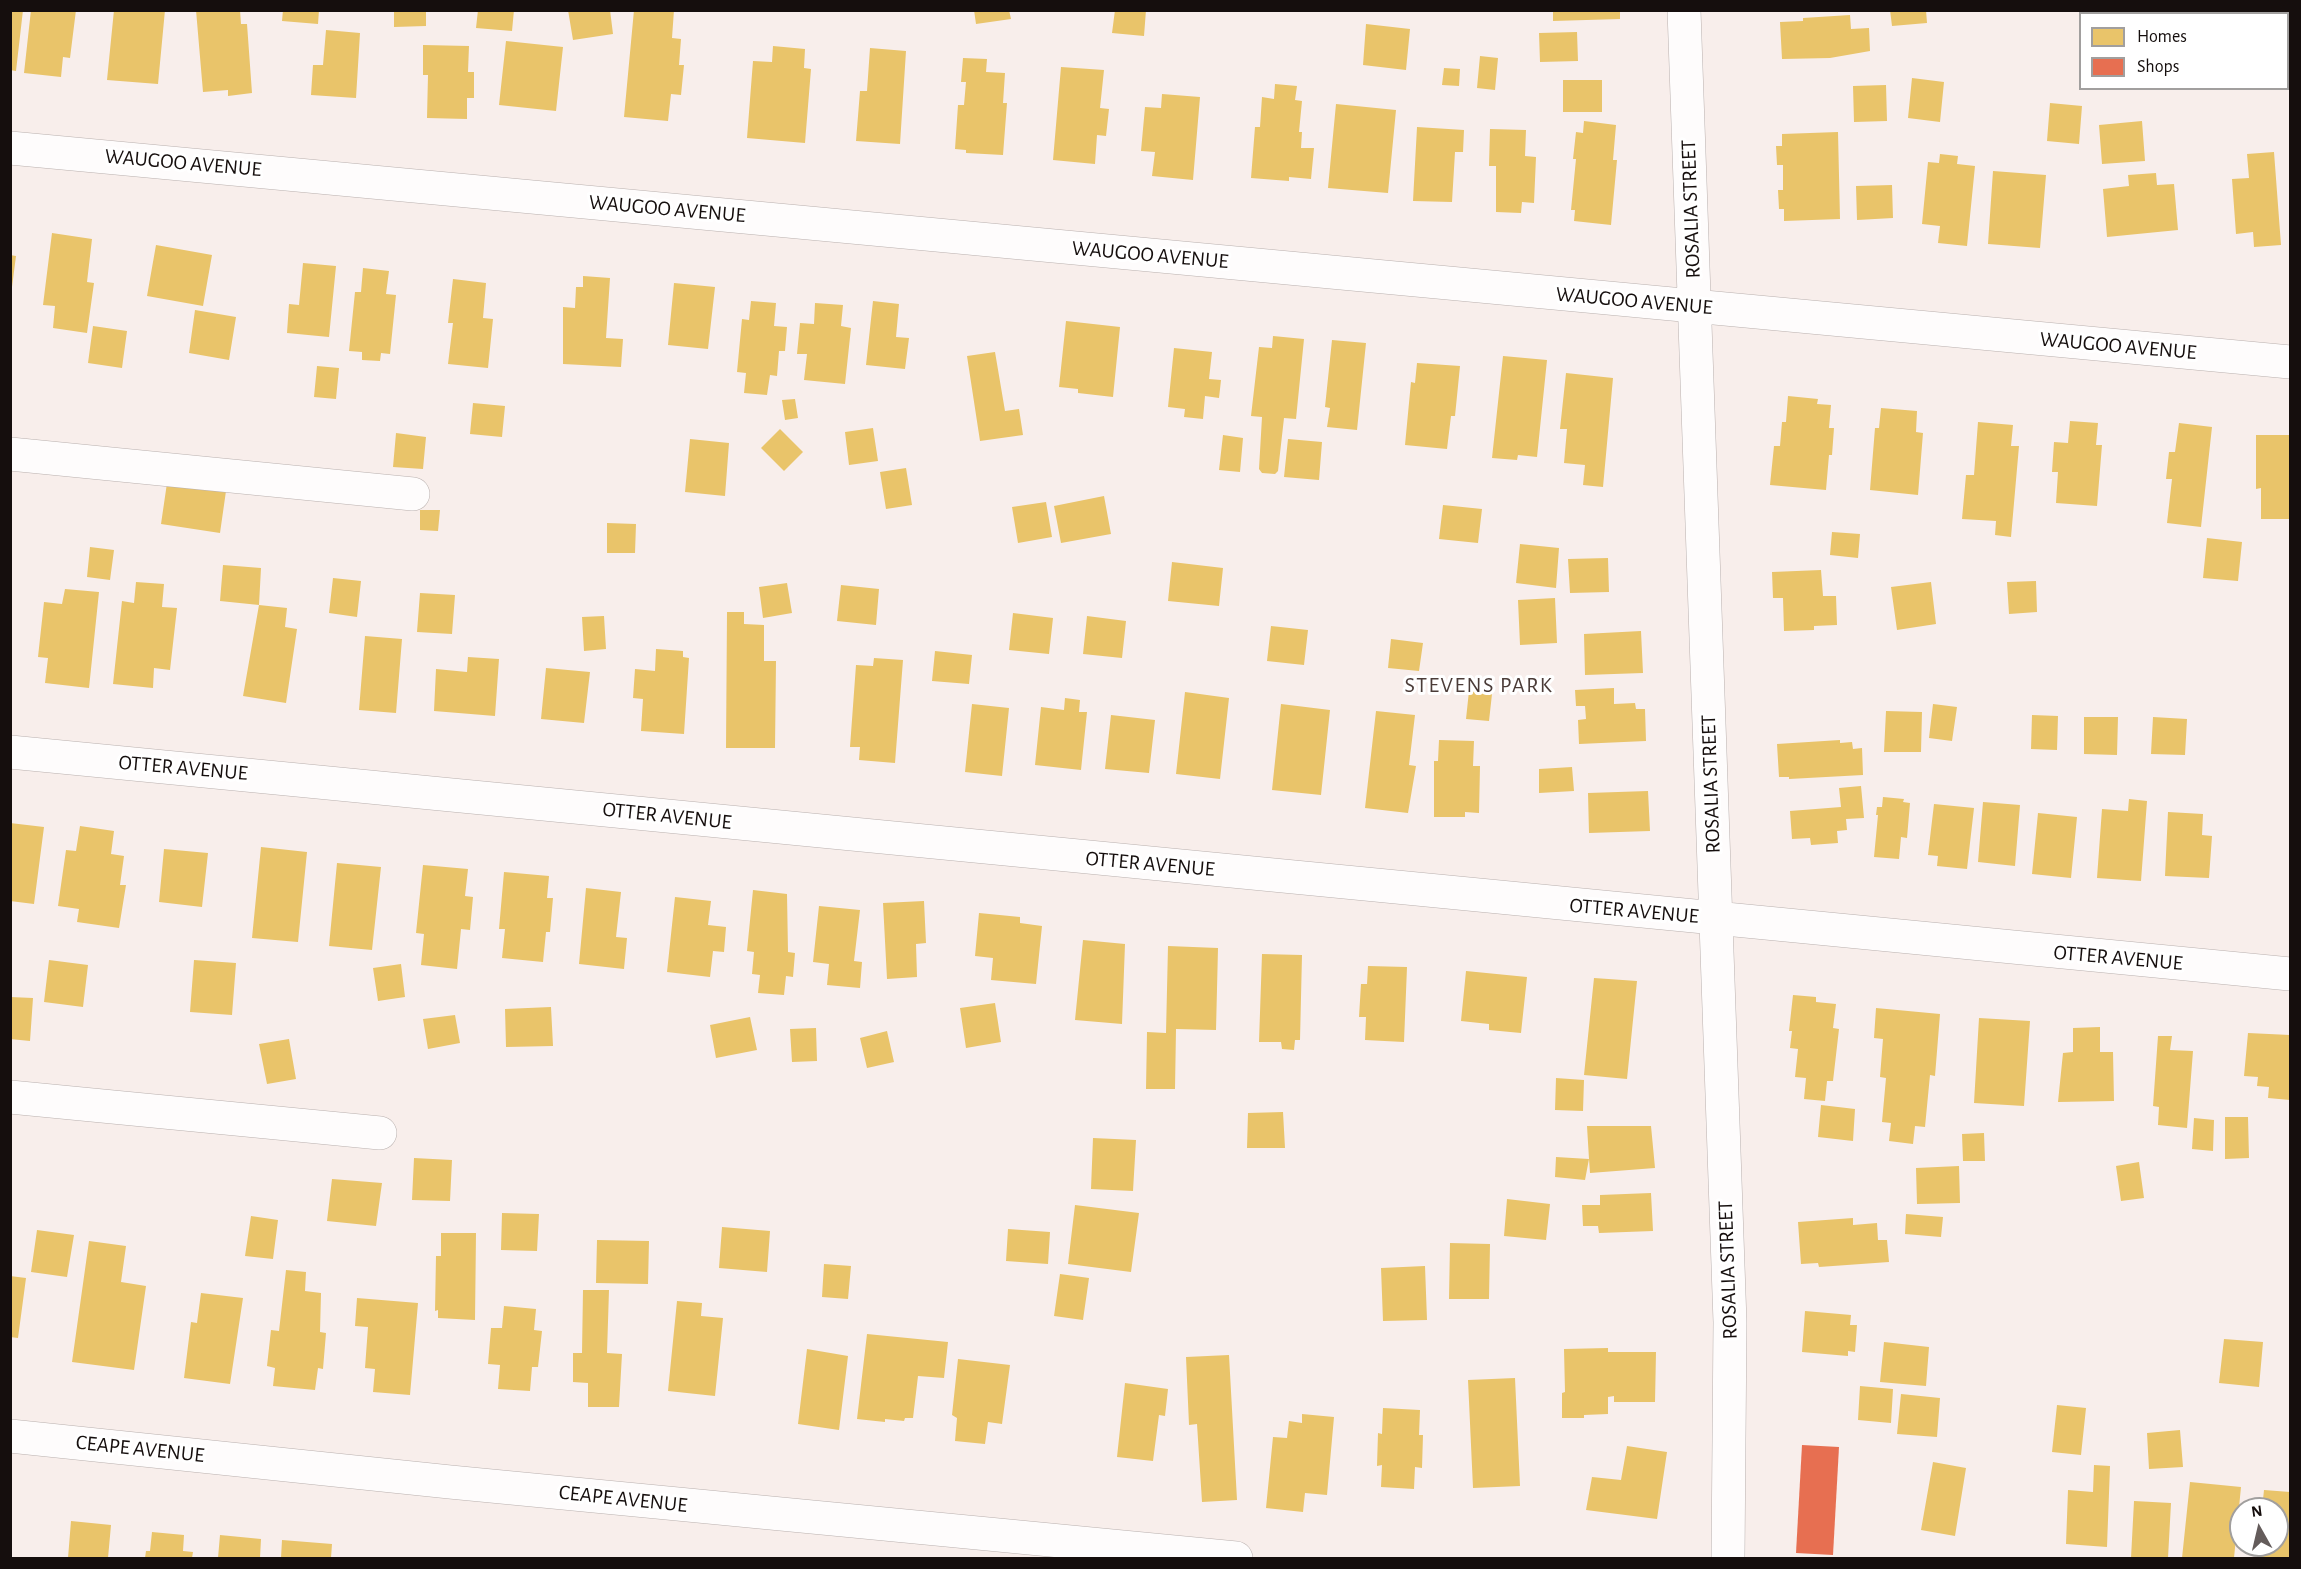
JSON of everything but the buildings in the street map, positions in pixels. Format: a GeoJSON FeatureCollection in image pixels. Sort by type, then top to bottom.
{"type":"FeatureCollection","features":[{"type":"Feature","properties":{"kind":"street","name":"ROSALIA STREET"},"geometry":{"type":"LineString","coordinates":[[1684,10],[1730,1322],[1728,1558]]}},
{"type":"Feature","properties":{"kind":"street","name":"WAUGOO AVENUE"},"geometry":{"type":"LineString","coordinates":[[10,147],[2290,362]]}},
{"type":"Feature","properties":{"kind":"street"},"geometry":{"type":"LineString","coordinates":[[10,454],[413,494]]}},
{"type":"Feature","properties":{"kind":"street","name":"OTTER AVENUE"},"geometry":{"type":"LineString","coordinates":[[10,752],[2290,974]]}},
{"type":"Feature","properties":{"kind":"street"},"geometry":{"type":"LineString","coordinates":[[10,1097],[380,1133]]}},
{"type":"Feature","properties":{"kind":"street","name":"CEAPE AVENUE"},"geometry":{"type":"LineString","coordinates":[[10,1436],[1060,1550],[1236,1558]]}},
{"type":"Feature","properties":{"kind":"district","name":"STEVENS PARK"},"geometry":{"type":"Point","coordinates":[1479,685]}}]}
